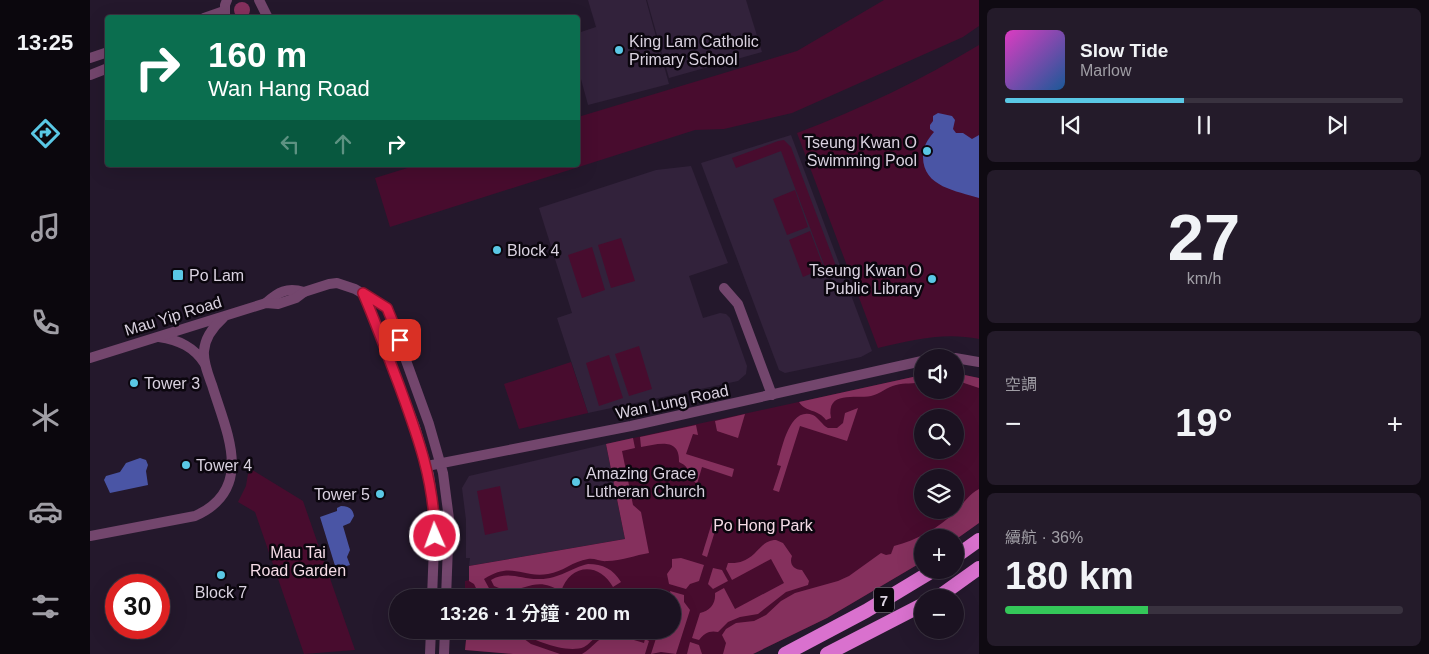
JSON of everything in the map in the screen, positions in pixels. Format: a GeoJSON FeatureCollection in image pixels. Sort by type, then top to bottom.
{"type":"FeatureCollection","features":[{"type":"Feature","properties":{"kind":"highway"},"geometry":{"type":"LineString","coordinates":[[964,550],[979,540]]}},
{"type":"Feature","properties":{"kind":"highway"},"geometry":{"type":"LineString","coordinates":[[949,589],[979,568]]}},
{"type":"Feature","properties":{"kind":"highway","name":"7"},"geometry":{"type":"LineString","coordinates":[[787,653],[866,611],[919,579]]}},
{"type":"Feature","properties":{"kind":"highway"},"geometry":{"type":"LineString","coordinates":[[957,589],[979,580]]}},
{"type":"Feature","properties":{"kind":"highway","name":"7"},"geometry":{"type":"LineString","coordinates":[[827,654],[914,609]]}},
{"type":"Feature","properties":{"kind":"street"},"geometry":{"type":"LineString","coordinates":[[225,14],[227,0]]}},
{"type":"Feature","properties":{"kind":"street"},"geometry":{"type":"LineString","coordinates":[[90,58],[105,53]]}},
{"type":"Feature","properties":{"kind":"street"},"geometry":{"type":"LineString","coordinates":[[90,75],[105,69]]}},
{"type":"Feature","properties":{"kind":"street","name":"Mau Yip Road"},"geometry":{"type":"LineString","coordinates":[[90,358],[266,303],[275,294],[293,289],[304,292],[329,284],[345,284],[387,308],[441,463],[449,519],[446,589]]}},
{"type":"Feature","properties":{"kind":"street"},"geometry":{"type":"LineString","coordinates":[[724,288],[738,304],[772,395]]}},
{"type":"Feature","properties":{"kind":"street"},"geometry":{"type":"LineString","coordinates":[[363,293],[415,427],[427,466],[435,519],[432,589]]}},
{"type":"Feature","properties":{"kind":"street"},"geometry":{"type":"LineString","coordinates":[[90,536],[195,516],[210,508],[223,496],[233,472],[233,454],[206,366],[204,351],[208,336],[225,316]]}},
{"type":"Feature","properties":{"kind":"street"},"geometry":{"type":"LineString","coordinates":[[156,337],[171,339],[187,346],[198,355],[206,366]]}},
{"type":"Feature","properties":{"kind":"street"},"geometry":{"type":"LineString","coordinates":[[964,360],[979,362]]}},
{"type":"Feature","properties":{"kind":"street","name":"Wan Lung Road"},"geometry":{"type":"LineString","coordinates":[[427,466],[615,429],[914,363]]}},
{"type":"Feature","properties":{"kind":"street"},"geometry":{"type":"LineString","coordinates":[[430,654],[431,639]]}},
{"type":"Feature","properties":{"kind":"street"},"geometry":{"type":"LineString","coordinates":[[444,654],[445,639]]}},
{"type":"Feature","properties":{"kind":"shaded area","name":"King Lam Catholic Primary School"},"geometry":{"type":"Polygon","coordinates":[[[588,0],[646,0],[669,84],[588,105],[580,75],[580,32],[596,27],[588,0]]]}},
{"type":"Feature","properties":{"kind":"shaded area"},"geometry":{"type":"Polygon","coordinates":[[[647,0],[746,0],[762,52],[669,78],[647,0]]]}},
{"type":"Feature","properties":{"kind":"shaded area"},"geometry":{"type":"Polygon","coordinates":[[[242,2],[248,4],[248,15],[236,15],[234,10],[236,4],[242,2]]]}},
{"type":"Feature","properties":{"kind":"shaded area"},"geometry":{"type":"Polygon","coordinates":[[[791,135],[872,351],[861,357],[785,373],[779,370],[701,163],[791,135]]]}},
{"type":"Feature","properties":{"kind":"shaded area"},"geometry":{"type":"Polygon","coordinates":[[[691,166],[728,263],[689,276],[703,318],[720,313],[726,314],[730,318],[747,366],[746,374],[738,381],[588,413],[557,318],[572,313],[539,208],[656,170],[691,166]]]}},
{"type":"Feature","properties":{"kind":"shaded area"},"geometry":{"type":"Polygon","coordinates":[[[964,375],[979,378],[979,388],[964,383],[964,375]]]}},
{"type":"Feature","properties":{"kind":"shaded area"},"geometry":{"type":"Polygon","coordinates":[[[914,377],[914,383],[893,386],[871,396],[837,400],[833,403],[831,409],[831,418],[826,420],[823,416],[799,402],[914,377]]]}},
{"type":"Feature","properties":{"kind":"shaded area"},"geometry":{"type":"Polygon","coordinates":[[[858,408],[847,441],[800,426],[779,492],[773,490],[781,466],[777,465],[784,440],[792,423],[798,417],[805,414],[813,415],[828,428],[837,428],[843,423],[845,413],[858,408]]]}},
{"type":"Feature","properties":{"kind":"shaded area"},"geometry":{"type":"Polygon","coordinates":[[[745,414],[738,438],[717,431],[715,421],[745,414]]]}},
{"type":"Feature","properties":{"kind":"shaded area"},"geometry":{"type":"Polygon","coordinates":[[[696,425],[698,435],[693,434],[686,454],[734,469],[732,477],[702,467],[697,484],[688,469],[679,462],[676,449],[672,445],[661,444],[641,447],[640,437],[696,425]]]}},
{"type":"Feature","properties":{"kind":"shaded area"},"geometry":{"type":"Polygon","coordinates":[[[633,438],[635,448],[622,451],[633,505],[641,512],[649,553],[612,561],[588,559],[548,574],[539,575],[516,571],[502,571],[484,579],[489,589],[476,589],[474,584],[469,581],[469,566],[625,539],[606,444],[633,438]]]}},
{"type":"Feature","properties":{"kind":"shaded area"},"geometry":{"type":"Polygon","coordinates":[[[606,444],[625,539],[469,566],[470,558],[466,558],[466,520],[462,488],[469,476],[606,444]]]}},
{"type":"Feature","properties":{"kind":"shaded area"},"geometry":{"type":"Polygon","coordinates":[[[979,489],[979,523],[964,534],[964,529],[933,529],[947,519],[964,519],[964,502],[979,489]]]}},
{"type":"Feature","properties":{"kind":"shaded area"},"geometry":{"type":"Polygon","coordinates":[[[714,516],[719,518],[707,557],[702,555],[714,516]]]}},
{"type":"Feature","properties":{"kind":"shaded area"},"geometry":{"type":"Polygon","coordinates":[[[914,539],[914,567],[827,618],[753,654],[723,654],[726,643],[722,635],[726,629],[736,623],[754,621],[766,615],[781,601],[795,593],[849,576],[881,553],[891,554],[894,546],[914,539]]]}},
{"type":"Feature","properties":{"kind":"shaded area"},"geometry":{"type":"Polygon","coordinates":[[[776,540],[783,543],[792,556],[792,566],[802,570],[809,581],[808,585],[786,592],[758,614],[740,617],[728,622],[718,632],[712,631],[707,633],[699,640],[692,638],[700,613],[707,611],[712,606],[715,593],[724,588],[735,609],[784,583],[771,559],[732,580],[726,569],[728,563],[738,563],[745,560],[765,544],[776,540]]]}},
{"type":"Feature","properties":{"kind":"shaded area"},"geometry":{"type":"Polygon","coordinates":[[[681,558],[704,565],[699,581],[690,584],[686,589],[669,584],[667,574],[672,567],[672,559],[681,558]]]}},
{"type":"Feature","properties":{"kind":"shaded area"},"geometry":{"type":"Polygon","coordinates":[[[588,564],[598,565],[607,568],[621,582],[613,587],[600,573],[585,569],[577,571],[571,576],[562,589],[555,589],[543,584],[516,589],[504,589],[494,586],[491,580],[503,576],[547,579],[588,564]]]}},
{"type":"Feature","properties":{"kind":"shaded area"},"geometry":{"type":"Polygon","coordinates":[[[713,568],[722,570],[728,581],[713,589],[708,584],[713,568]]]}},
{"type":"Feature","properties":{"kind":"shaded area"},"geometry":{"type":"Polygon","coordinates":[[[681,594],[684,595],[684,602],[690,610],[681,638],[681,594]]]}},
{"type":"Feature","properties":{"kind":"shaded area"},"geometry":{"type":"Polygon","coordinates":[[[466,639],[524,639],[531,644],[560,654],[513,654],[465,650],[466,639]]]}},
{"type":"Feature","properties":{"kind":"shaded area"},"geometry":{"type":"Polygon","coordinates":[[[534,639],[593,639],[584,647],[577,649],[560,648],[534,639]]]}},
{"type":"Feature","properties":{"kind":"shaded area"},"geometry":{"type":"Polygon","coordinates":[[[601,639],[630,639],[644,643],[645,639],[649,641],[645,654],[582,654],[601,639]]]}},
{"type":"Feature","properties":{"kind":"shaded area"},"geometry":{"type":"Polygon","coordinates":[[[656,639],[681,639],[676,654],[661,652],[651,654],[656,639]]]}},
{"type":"Feature","properties":{"kind":"shaded area"},"geometry":{"type":"Polygon","coordinates":[[[690,642],[699,645],[702,654],[687,654],[690,642]]]}},
{"type":"Feature","properties":{"kind":"green space"},"geometry":{"type":"Polygon","coordinates":[[[884,0],[979,0],[979,26],[963,37],[792,113],[724,129],[695,130],[580,167],[580,116],[797,51],[884,0]]]}},
{"type":"Feature","properties":{"kind":"green space"},"geometry":{"type":"Polygon","coordinates":[[[979,45],[979,339],[953,336],[941,337],[878,348],[797,133],[890,93],[979,45]]]}},
{"type":"Feature","properties":{"kind":"green space"},"geometry":{"type":"Polygon","coordinates":[[[784,140],[791,147],[836,266],[826,270],[781,151],[736,168],[732,158],[784,140]]]}},
{"type":"Feature","properties":{"kind":"green space"},"geometry":{"type":"Polygon","coordinates":[[[411,167],[579,167],[390,227],[375,178],[411,167]]]}},
{"type":"Feature","properties":{"kind":"green space"},"geometry":{"type":"Polygon","coordinates":[[[795,190],[808,227],[787,235],[773,199],[795,190]]]}},
{"type":"Feature","properties":{"kind":"green space"},"geometry":{"type":"Polygon","coordinates":[[[810,231],[824,268],[803,277],[789,240],[810,231]]]}},
{"type":"Feature","properties":{"kind":"green space"},"geometry":{"type":"Polygon","coordinates":[[[621,238],[635,281],[611,288],[598,245],[621,238]]]}},
{"type":"Feature","properties":{"kind":"green space"},"geometry":{"type":"Polygon","coordinates":[[[592,247],[605,290],[582,298],[568,255],[592,247]]]}},
{"type":"Feature","properties":{"kind":"green space"},"geometry":{"type":"Polygon","coordinates":[[[639,346],[652,389],[629,396],[615,354],[639,346]]]}},
{"type":"Feature","properties":{"kind":"green space"},"geometry":{"type":"Polygon","coordinates":[[[609,355],[623,398],[599,406],[586,363],[609,355]]]}},
{"type":"Feature","properties":{"kind":"green space"},"geometry":{"type":"Polygon","coordinates":[[[571,362],[588,413],[519,429],[504,384],[571,362]]]}},
{"type":"Feature","properties":{"kind":"green space","name":"Po Hong Park"},"geometry":{"type":"Polygon","coordinates":[[[964,375],[979,378],[979,523],[964,534],[964,529],[914,529],[914,567],[827,618],[753,654],[513,654],[465,650],[466,639],[681,639],[681,589],[465,589],[465,581],[469,580],[469,566],[625,539],[606,444],[914,377],[914,399],[964,399],[964,375]]]}},
{"type":"Feature","properties":{"kind":"green space","name":"Mau Tai Road Garden"},"geometry":{"type":"Polygon","coordinates":[[[249,468],[303,501],[355,650],[304,654],[255,512],[238,502],[246,486],[249,468]]]}},
{"type":"Feature","properties":{"kind":"green space"},"geometry":{"type":"Polygon","coordinates":[[[500,486],[508,530],[485,535],[477,491],[500,486]]]}},
{"type":"Feature","properties":{"kind":"water"},"geometry":{"type":"Polygon","coordinates":[[[938,113],[952,116],[955,120],[953,129],[956,133],[963,133],[972,139],[979,135],[979,198],[943,186],[929,175],[925,167],[924,150],[927,141],[934,132],[930,129],[930,125],[933,121],[933,116],[938,113]]]}},
{"type":"Feature","properties":{"kind":"water"},"geometry":{"type":"Polygon","coordinates":[[[140,458],[146,460],[148,465],[146,471],[148,485],[110,493],[104,480],[106,476],[120,472],[126,463],[140,458]]]}},
{"type":"Feature","properties":{"kind":"water"},"geometry":{"type":"Polygon","coordinates":[[[341,506],[350,508],[354,516],[350,523],[343,526],[350,550],[347,557],[350,565],[336,569],[320,517],[337,511],[337,508],[341,506]]]}},
{"type":"Feature","properties":{"kind":"place","name":"King Lam Catholic Primary School"},"geometry":{"type":"Point","coordinates":[619,50]}},
{"type":"Feature","properties":{"kind":"place","name":"Tseung Kwan O Swimming Pool"},"geometry":{"type":"Point","coordinates":[927,151]}},
{"type":"Feature","properties":{"kind":"place","name":"Block 4"},"geometry":{"type":"Point","coordinates":[497,250]}},
{"type":"Feature","properties":{"kind":"place","name":"Po Lam"},"geometry":{"type":"Point","coordinates":[178,275]}},
{"type":"Feature","properties":{"kind":"place","name":"Tseung Kwan O Public Library"},"geometry":{"type":"Point","coordinates":[932,279]}},
{"type":"Feature","properties":{"kind":"place","name":"Tower 3"},"geometry":{"type":"Point","coordinates":[134,383]}},
{"type":"Feature","properties":{"kind":"place","name":"Tower 4"},"geometry":{"type":"Point","coordinates":[186,465]}},
{"type":"Feature","properties":{"kind":"place","name":"Amazing Grace Lutheran Church"},"geometry":{"type":"Point","coordinates":[576,482]}},
{"type":"Feature","properties":{"kind":"place","name":"Tower 5"},"geometry":{"type":"Point","coordinates":[380,494]}},
{"type":"Feature","properties":{"kind":"place","name":"Block 7"},"geometry":{"type":"Point","coordinates":[221,575]}},
{"type":"Feature","properties":{"kind":"route"},"geometry":{"type":"LineString","coordinates":[[400,340],[387,308],[363,293],[415,427],[427,466],[435,519],[435,536]]}}]}
